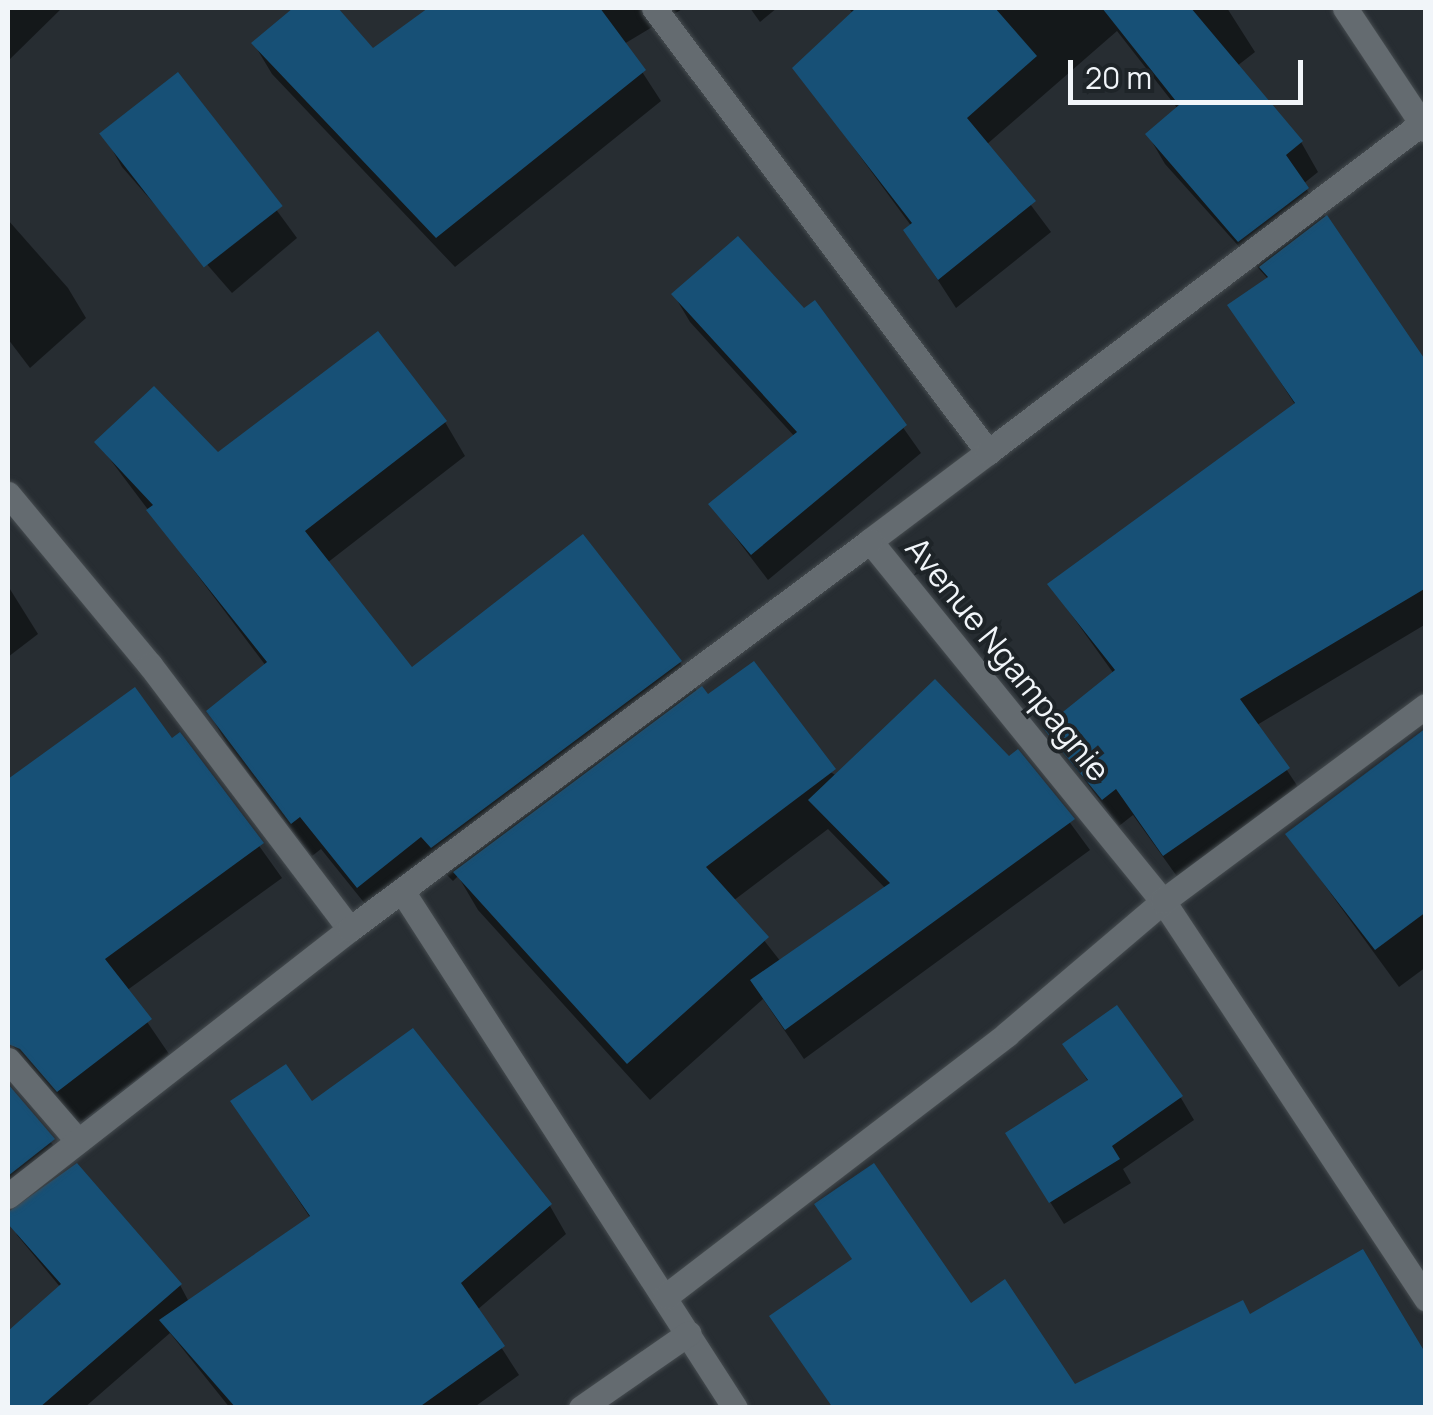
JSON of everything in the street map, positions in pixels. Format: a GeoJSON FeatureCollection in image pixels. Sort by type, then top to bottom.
{"type":"FeatureCollection","features":[{"type":"Feature","properties":{"kind":"street"},"geometry":{"type":"LineString","coordinates":[[654,8],[988,452]]}},
{"type":"Feature","properties":{"kind":"street"},"geometry":{"type":"LineString","coordinates":[[1345,8],[1424,124]]}},
{"type":"Feature","properties":{"kind":"street","name":"Avenue Ngampagnie"},"geometry":{"type":"LineString","coordinates":[[1424,124],[870,541],[1163,900],[1426,1299]]}},
{"type":"Feature","properties":{"kind":"street"},"geometry":{"type":"LineString","coordinates":[[8,494],[150,665],[350,929]]}},
{"type":"Feature","properties":{"kind":"street"},"geometry":{"type":"LineString","coordinates":[[8,1196],[350,929],[404,894],[870,541]]}},
{"type":"Feature","properties":{"kind":"street"},"geometry":{"type":"LineString","coordinates":[[666,1296],[992,1046],[1163,900],[1426,706]]}},
{"type":"Feature","properties":{"kind":"street"},"geometry":{"type":"LineString","coordinates":[[404,894],[736,1408]]}},
{"type":"Feature","properties":{"kind":"street"},"geometry":{"type":"LineString","coordinates":[[8,1060],[78,1140]]}},
{"type":"Feature","properties":{"kind":"street"},"geometry":{"type":"LineString","coordinates":[[582,1408],[689,1334]]}},
{"type":"Feature","properties":{"kind":"building"},"geometry":{"type":"Polygon","coordinates":[[[293,8],[338,8],[373,48],[428,8],[600,8],[646,70],[436,238],[251,43],[293,8]]]}},
{"type":"Feature","properties":{"kind":"building"},"geometry":{"type":"Polygon","coordinates":[[[856,8],[995,8],[1037,56],[967,118],[1036,201],[938,280],[903,230],[912,223],[792,68],[856,8]]]}},
{"type":"Feature","properties":{"kind":"building"},"geometry":{"type":"Polygon","coordinates":[[[1102,8],[1191,8],[1303,141],[1286,155],[1309,188],[1238,242],[1145,134],[1179,105],[1102,8]]]}},
{"type":"Feature","properties":{"kind":"building"},"geometry":{"type":"Polygon","coordinates":[[[178,72],[283,206],[204,268],[99,134],[178,72]]]}},
{"type":"Feature","properties":{"kind":"building"},"geometry":{"type":"Polygon","coordinates":[[[1327,215],[1426,361],[1426,588],[1240,699],[1290,768],[1163,856],[1116,789],[1102,800],[1043,728],[1115,670],[1047,584],[1295,403],[1227,305],[1268,277],[1259,267],[1327,215]]]}},
{"type":"Feature","properties":{"kind":"building"},"geometry":{"type":"Polygon","coordinates":[[[738,236],[804,308],[815,300],[907,425],[751,555],[708,504],[797,432],[671,294],[738,236]]]}},
{"type":"Feature","properties":{"kind":"building"},"geometry":{"type":"Polygon","coordinates":[[[378,331],[447,421],[305,531],[412,667],[583,534],[682,661],[431,848],[421,837],[357,888],[300,817],[291,824],[206,711],[267,662],[146,510],[153,505],[94,442],[154,386],[218,452],[378,331]]]}},
{"type":"Feature","properties":{"kind":"building"},"geometry":{"type":"Polygon","coordinates":[[[754,661],[836,769],[706,867],[769,937],[627,1064],[453,872],[702,686],[708,694],[754,661]]]}},
{"type":"Feature","properties":{"kind":"building"},"geometry":{"type":"Polygon","coordinates":[[[935,679],[1009,756],[1018,749],[1075,819],[785,1030],[750,980],[890,883],[808,800],[935,679]]]}},
{"type":"Feature","properties":{"kind":"building"},"geometry":{"type":"Polygon","coordinates":[[[135,687],[172,738],[180,732],[264,843],[105,959],[152,1019],[57,1092],[20,1049],[8,1044],[8,779],[135,687]]]}},
{"type":"Feature","properties":{"kind":"building"},"geometry":{"type":"Polygon","coordinates":[[[1426,728],[1426,912],[1375,950],[1285,834],[1426,728]]]}},
{"type":"Feature","properties":{"kind":"building"},"geometry":{"type":"Polygon","coordinates":[[[1117,1005],[1183,1096],[1112,1146],[1120,1159],[1049,1203],[1005,1133],[1088,1080],[1062,1044],[1117,1005]]]}},
{"type":"Feature","properties":{"kind":"building"},"geometry":{"type":"Polygon","coordinates":[[[413,1028],[552,1204],[461,1283],[505,1346],[418,1408],[236,1408],[159,1320],[310,1216],[230,1101],[286,1064],[312,1101],[413,1028]]]}},
{"type":"Feature","properties":{"kind":"building"},"geometry":{"type":"Polygon","coordinates":[[[8,1084],[55,1139],[8,1176],[8,1084]]]}},
{"type":"Feature","properties":{"kind":"building"},"geometry":{"type":"Polygon","coordinates":[[[77,1163],[182,1284],[39,1408],[8,1408],[8,1331],[61,1284],[8,1224],[8,1212],[77,1163]]]}},
{"type":"Feature","properties":{"kind":"building"},"geometry":{"type":"Polygon","coordinates":[[[874,1163],[971,1303],[1005,1279],[1075,1384],[1243,1300],[1250,1314],[1363,1249],[1426,1354],[1426,1408],[833,1408],[769,1316],[852,1259],[814,1204],[874,1163]]]}}]}
